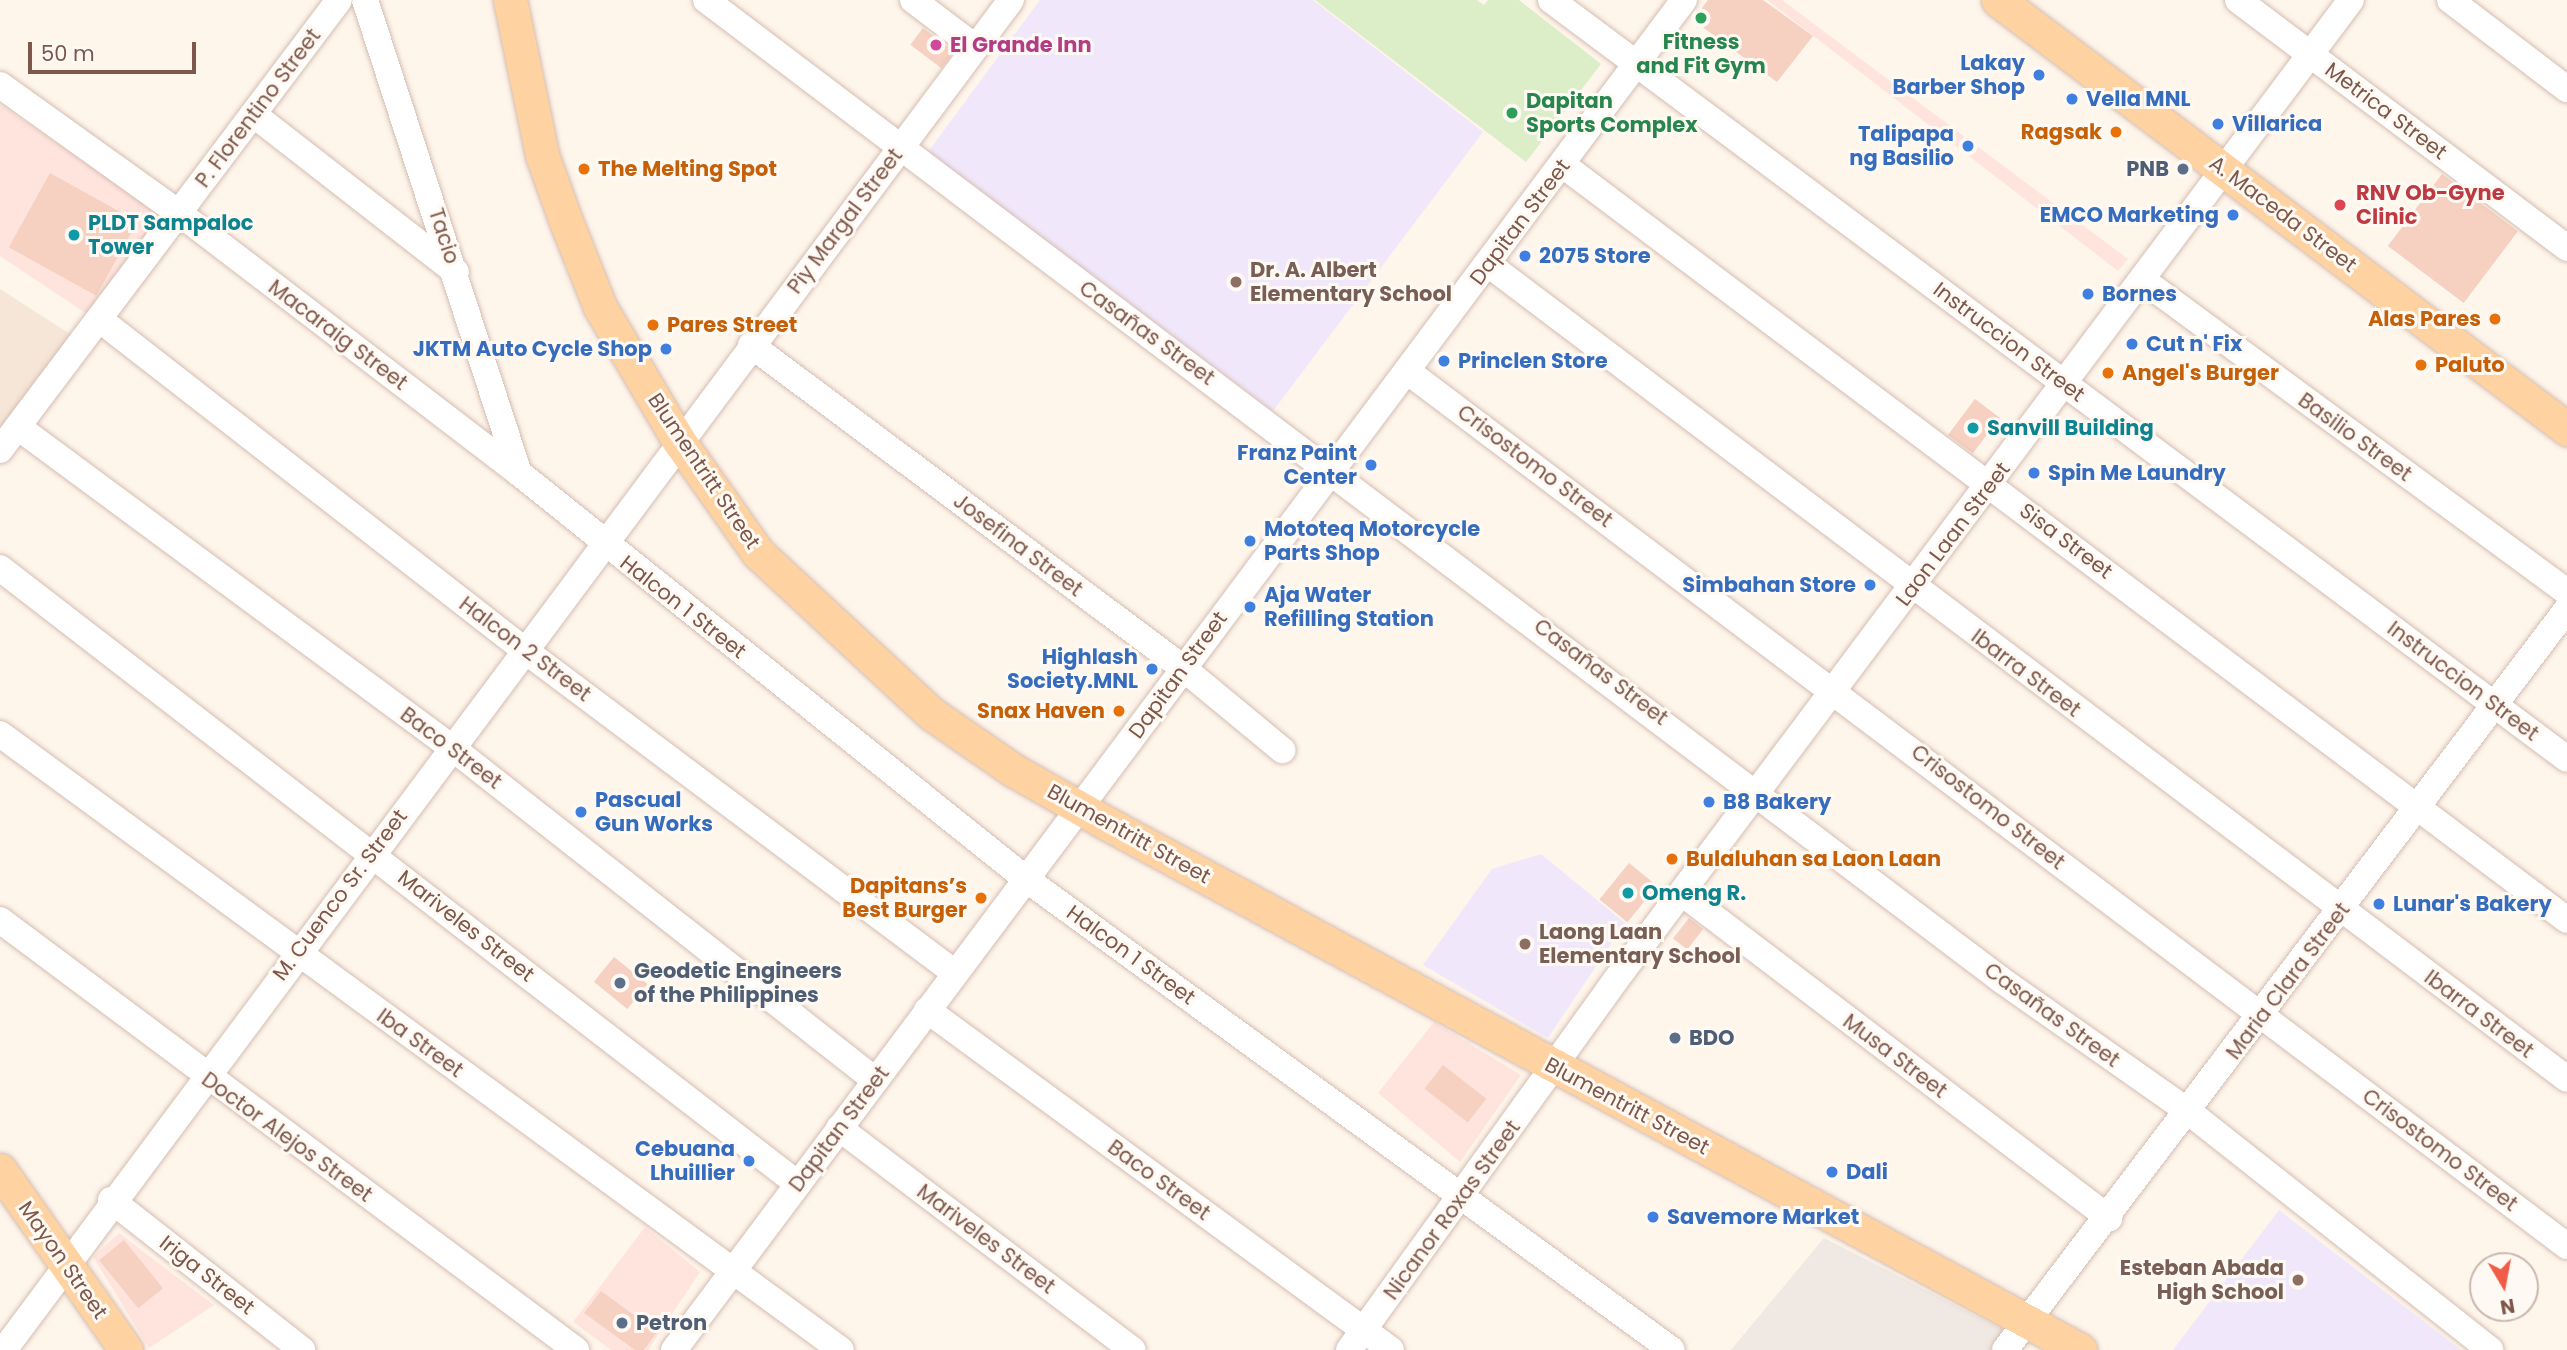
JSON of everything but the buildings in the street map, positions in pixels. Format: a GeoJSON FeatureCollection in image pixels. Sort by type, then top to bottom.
{"type":"FeatureCollection","features":[{"type":"Feature","properties":{"kind":"main road","name":"Blumentritt Street"},"geometry":{"type":"LineString","coordinates":[[510,0],[542,155],[565,219],[600,307],[679,441],[758,553],[844,637],[932,714],[1013,770],[1079,807],[1554,1068],[1871,1233],[2080,1350]]}},
{"type":"Feature","properties":{"kind":"main road","name":"A. Maceda Street"},"geometry":{"type":"LineString","coordinates":[[1998,0],[2567,429]]}},
{"type":"Feature","properties":{"kind":"main road","name":"Mayon Street"},"geometry":{"type":"LineString","coordinates":[[0,1170],[126,1350]]}},
{"type":"Feature","properties":{"kind":"street","name":"Tacio"},"geometry":{"type":"LineString","coordinates":[[365,0],[456,272],[519,473]]}},
{"type":"Feature","properties":{"kind":"street","name":"Casañas Street"},"geometry":{"type":"LineString","coordinates":[[706,0],[898,150],[1333,470],[1759,792],[2000,979],[2189,1112],[2490,1350]]}},
{"type":"Feature","properties":{"kind":"street"},"geometry":{"type":"LineString","coordinates":[[914,0],[975,47]]}},
{"type":"Feature","properties":{"kind":"street","name":"Piy Margal Street"},"geometry":{"type":"LineString","coordinates":[[679,441],[1011,0]]}},
{"type":"Feature","properties":{"kind":"street","name":"Instruccion Street"},"geometry":{"type":"LineString","coordinates":[[1551,0],[2567,759]]}},
{"type":"Feature","properties":{"kind":"street","name":"Dapitan Street"},"geometry":{"type":"LineString","coordinates":[[674,1350],[1684,0]]}},
{"type":"Feature","properties":{"kind":"street","name":"Metrica Street"},"geometry":{"type":"LineString","coordinates":[[2238,0],[2567,248]]}},
{"type":"Feature","properties":{"kind":"street","name":"Laon Laan Street"},"geometry":{"type":"LineString","coordinates":[[1554,1068],[1682,893],[2144,281],[2351,0]]}},
{"type":"Feature","properties":{"kind":"street"},"geometry":{"type":"LineString","coordinates":[[2450,0],[2567,89]]}},
{"type":"Feature","properties":{"kind":"street","name":"P. Florentino Street"},"geometry":{"type":"LineString","coordinates":[[0,450],[253,114],[326,4]]}},
{"type":"Feature","properties":{"kind":"street","name":"Macaraig Street"},"geometry":{"type":"LineString","coordinates":[[0,85],[179,213],[519,473],[603,543]]}},
{"type":"Feature","properties":{"kind":"street"},"geometry":{"type":"LineString","coordinates":[[253,114],[456,272]]}},
{"type":"Feature","properties":{"kind":"street","name":"Sisa Street"},"geometry":{"type":"LineString","coordinates":[[1563,165],[1991,484],[2567,920]]}},
{"type":"Feature","properties":{"kind":"street","name":"Ibarra Street"},"geometry":{"type":"LineString","coordinates":[[1488,264],[2340,911],[2567,1080]]}},
{"type":"Feature","properties":{"kind":"street","name":"Basilio Street"},"geometry":{"type":"LineString","coordinates":[[2144,281],[2567,592]]}},
{"type":"Feature","properties":{"kind":"street","name":"Halcon 2 Street"},"geometry":{"type":"LineString","coordinates":[[99,319],[523,649],[955,973]]}},
{"type":"Feature","properties":{"kind":"street","name":"Josefina Street"},"geometry":{"type":"LineString","coordinates":[[751,345],[1183,668],[1282,750]]}},
{"type":"Feature","properties":{"kind":"street","name":"Crisostomo Street"},"geometry":{"type":"LineString","coordinates":[[1407,371],[1836,690],[2261,1016],[2567,1246]]}},
{"type":"Feature","properties":{"kind":"street","name":"Baco Street"},"geometry":{"type":"LineString","coordinates":[[18,427],[451,747],[875,1080]]}},
{"type":"Feature","properties":{"kind":"street","name":"M. Cuenco Sr. Street"},"geometry":{"type":"LineString","coordinates":[[4,1350],[111,1200],[679,441]]}},
{"type":"Feature","properties":{"kind":"street","name":"Halcon 1 Street"},"geometry":{"type":"LineString","coordinates":[[603,543],[1026,879],[1463,1194],[1672,1350]]}},
{"type":"Feature","properties":{"kind":"street","name":"Mariveles Street"},"geometry":{"type":"LineString","coordinates":[[0,568],[372,852],[798,1184]]}},
{"type":"Feature","properties":{"kind":"street","name":"Maria Clara Street"},"geometry":{"type":"LineString","coordinates":[[2006,1350],[2109,1218],[2567,609]]}},
{"type":"Feature","properties":{"kind":"street","name":"Iba Street"},"geometry":{"type":"LineString","coordinates":[[0,734],[841,1350]]}},
{"type":"Feature","properties":{"kind":"street","name":"Musa Street"},"geometry":{"type":"LineString","coordinates":[[1682,893],[2109,1218]]}},
{"type":"Feature","properties":{"kind":"street","name":"Doctor Alejos Street"},"geometry":{"type":"LineString","coordinates":[[0,920],[204,1076],[576,1350]]}},
{"type":"Feature","properties":{"kind":"street","name":"Baco Street"},"geometry":{"type":"LineString","coordinates":[[927,1010],[1357,1340],[1391,1350]]}},
{"type":"Feature","properties":{"kind":"street","name":"Nicanor Roxas Street"},"geometry":{"type":"LineString","coordinates":[[1357,1340],[1554,1068]]}},
{"type":"Feature","properties":{"kind":"street","name":"Mariveles Street"},"geometry":{"type":"LineString","coordinates":[[839,1128],[1133,1350]]}},
{"type":"Feature","properties":{"kind":"street","name":"Iriga Street"},"geometry":{"type":"LineString","coordinates":[[111,1200],[302,1350]]}},
{"type":"Feature","properties":{"kind":"shaded area","name":"Dr. A. Albert Elementary School"},"geometry":{"type":"Polygon","coordinates":[[[1040,0],[1313,0],[1483,132],[1273,411],[928,152],[1040,0]]]}},
{"type":"Feature","properties":{"kind":"shaded area","name":"Talipapa ng Basilio"},"geometry":{"type":"Polygon","coordinates":[[[1767,0],[1782,0],[2128,259],[2118,271],[1767,0]]]}},
{"type":"Feature","properties":{"kind":"shaded area"},"geometry":{"type":"Polygon","coordinates":[[[0,105],[168,218],[90,316],[0,256],[0,105]]]}},
{"type":"Feature","properties":{"kind":"shaded area"},"geometry":{"type":"Polygon","coordinates":[[[0,289],[81,341],[0,442],[0,289]]]}},
{"type":"Feature","properties":{"kind":"shaded area","name":"Laong Laan Elementary School"},"geometry":{"type":"Polygon","coordinates":[[[1541,854],[1625,923],[1548,1038],[1423,965],[1492,869],[1541,854]]]}},
{"type":"Feature","properties":{"kind":"shaded area"},"geometry":{"type":"Polygon","coordinates":[[[1434,1022],[1521,1075],[1460,1162],[1378,1093],[1434,1022]]]}},
{"type":"Feature","properties":{"kind":"shaded area","name":"Esteban Abada High School"},"geometry":{"type":"Polygon","coordinates":[[[2279,1210],[2461,1350],[2173,1350],[2279,1210]]]}},
{"type":"Feature","properties":{"kind":"shaded area"},"geometry":{"type":"Polygon","coordinates":[[[645,1227],[700,1272],[648,1350],[611,1350],[573,1322],[645,1227]]]}},
{"type":"Feature","properties":{"kind":"shaded area"},"geometry":{"type":"Polygon","coordinates":[[[119,1233],[214,1305],[149,1348],[93,1257],[119,1233]]]}},
{"type":"Feature","properties":{"kind":"shaded area"},"geometry":{"type":"Polygon","coordinates":[[[1824,1238],[2006,1331],[1992,1350],[1731,1350],[1824,1238]]]}},
{"type":"Feature","properties":{"kind":"green space","name":"Dapitan Sports Complex"},"geometry":{"type":"Polygon","coordinates":[[[1315,0],[1477,0],[1484,5],[1488,0],[1519,0],[1601,64],[1526,162],[1315,0]]]}},
{"type":"Feature","properties":{"kind":"place","name":"Fitness and Fit Gym"},"geometry":{"type":"Point","coordinates":[1701,18]}},
{"type":"Feature","properties":{"kind":"place","name":"El Grande Inn"},"geometry":{"type":"Point","coordinates":[936,45]}},
{"type":"Feature","properties":{"kind":"place","name":"Lakay Barber Shop"},"geometry":{"type":"Point","coordinates":[2039,75]}},
{"type":"Feature","properties":{"kind":"place","name":"Vella MNL"},"geometry":{"type":"Point","coordinates":[2072,99]}},
{"type":"Feature","properties":{"kind":"place","name":"Dapitan Sports Complex"},"geometry":{"type":"Point","coordinates":[1512,113]}},
{"type":"Feature","properties":{"kind":"place","name":"Villarica"},"geometry":{"type":"Point","coordinates":[2218,124]}},
{"type":"Feature","properties":{"kind":"place","name":"Ragsak"},"geometry":{"type":"Point","coordinates":[2116,132]}},
{"type":"Feature","properties":{"kind":"place","name":"Talipapa ng Basilio"},"geometry":{"type":"Point","coordinates":[1968,146]}},
{"type":"Feature","properties":{"kind":"place","name":"The Melting Spot"},"geometry":{"type":"Point","coordinates":[584,169]}},
{"type":"Feature","properties":{"kind":"place","name":"PNB"},"geometry":{"type":"Point","coordinates":[2183,169]}},
{"type":"Feature","properties":{"kind":"place","name":"RNV Ob-Gyne Clinic"},"geometry":{"type":"Point","coordinates":[2340,205]}},
{"type":"Feature","properties":{"kind":"place","name":"EMCO Marketing"},"geometry":{"type":"Point","coordinates":[2233,215]}},
{"type":"Feature","properties":{"kind":"place","name":"PLDT Sampaloc Tower"},"geometry":{"type":"Point","coordinates":[74,235]}},
{"type":"Feature","properties":{"kind":"place","name":"2075 Store"},"geometry":{"type":"Point","coordinates":[1525,256]}},
{"type":"Feature","properties":{"kind":"place","name":"Dr. A. Albert Elementary School"},"geometry":{"type":"Point","coordinates":[1236,282]}},
{"type":"Feature","properties":{"kind":"place","name":"Bornes"},"geometry":{"type":"Point","coordinates":[2088,294]}},
{"type":"Feature","properties":{"kind":"place","name":"Alas Pares"},"geometry":{"type":"Point","coordinates":[2495,319]}},
{"type":"Feature","properties":{"kind":"place","name":"Pares Street"},"geometry":{"type":"Point","coordinates":[653,325]}},
{"type":"Feature","properties":{"kind":"place","name":"Cut n' Fix"},"geometry":{"type":"Point","coordinates":[2132,344]}},
{"type":"Feature","properties":{"kind":"place","name":"JKTM Auto Cycle Shop"},"geometry":{"type":"Point","coordinates":[666,349]}},
{"type":"Feature","properties":{"kind":"place","name":"Princlen Store"},"geometry":{"type":"Point","coordinates":[1444,361]}},
{"type":"Feature","properties":{"kind":"place","name":"Paluto"},"geometry":{"type":"Point","coordinates":[2421,365]}},
{"type":"Feature","properties":{"kind":"place","name":"Angel's Burger"},"geometry":{"type":"Point","coordinates":[2108,373]}},
{"type":"Feature","properties":{"kind":"place","name":"Sanvill Building"},"geometry":{"type":"Point","coordinates":[1973,428]}},
{"type":"Feature","properties":{"kind":"place","name":"Franz Paint Center"},"geometry":{"type":"Point","coordinates":[1371,465]}},
{"type":"Feature","properties":{"kind":"place","name":"Spin Me Laundry"},"geometry":{"type":"Point","coordinates":[2034,473]}},
{"type":"Feature","properties":{"kind":"place","name":"Mototeq Motorcycle Parts Shop"},"geometry":{"type":"Point","coordinates":[1250,541]}},
{"type":"Feature","properties":{"kind":"place","name":"Simbahan Store"},"geometry":{"type":"Point","coordinates":[1870,585]}},
{"type":"Feature","properties":{"kind":"place","name":"Aja Water Refilling Station"},"geometry":{"type":"Point","coordinates":[1250,607]}},
{"type":"Feature","properties":{"kind":"place","name":"Highlash Society.MNL"},"geometry":{"type":"Point","coordinates":[1152,669]}},
{"type":"Feature","properties":{"kind":"place","name":"Snax Haven"},"geometry":{"type":"Point","coordinates":[1119,711]}},
{"type":"Feature","properties":{"kind":"place","name":"B8 Bakery"},"geometry":{"type":"Point","coordinates":[1709,802]}},
{"type":"Feature","properties":{"kind":"place","name":"Pascual Gun Works"},"geometry":{"type":"Point","coordinates":[581,812]}},
{"type":"Feature","properties":{"kind":"place","name":"Bulaluhan sa Laon Laan"},"geometry":{"type":"Point","coordinates":[1672,859]}},
{"type":"Feature","properties":{"kind":"place","name":"Omeng R."},"geometry":{"type":"Point","coordinates":[1628,893]}},
{"type":"Feature","properties":{"kind":"place","name":"Dapitans’s Best Burger"},"geometry":{"type":"Point","coordinates":[981,898]}},
{"type":"Feature","properties":{"kind":"place","name":"Lunar's Bakery"},"geometry":{"type":"Point","coordinates":[2379,904]}},
{"type":"Feature","properties":{"kind":"place","name":"Laong Laan Elementary School"},"geometry":{"type":"Point","coordinates":[1525,944]}},
{"type":"Feature","properties":{"kind":"place","name":"Geodetic Engineers of the Philippines"},"geometry":{"type":"Point","coordinates":[620,983]}},
{"type":"Feature","properties":{"kind":"place","name":"BDO"},"geometry":{"type":"Point","coordinates":[1675,1038]}},
{"type":"Feature","properties":{"kind":"place","name":"Cebuana Lhuillier"},"geometry":{"type":"Point","coordinates":[749,1161]}},
{"type":"Feature","properties":{"kind":"place","name":"Dali"},"geometry":{"type":"Point","coordinates":[1832,1172]}},
{"type":"Feature","properties":{"kind":"place","name":"Savemore Market"},"geometry":{"type":"Point","coordinates":[1653,1217]}},
{"type":"Feature","properties":{"kind":"place","name":"Esteban Abada High School"},"geometry":{"type":"Point","coordinates":[2298,1280]}},
{"type":"Feature","properties":{"kind":"place","name":"Petron"},"geometry":{"type":"Point","coordinates":[622,1323]}}]}
